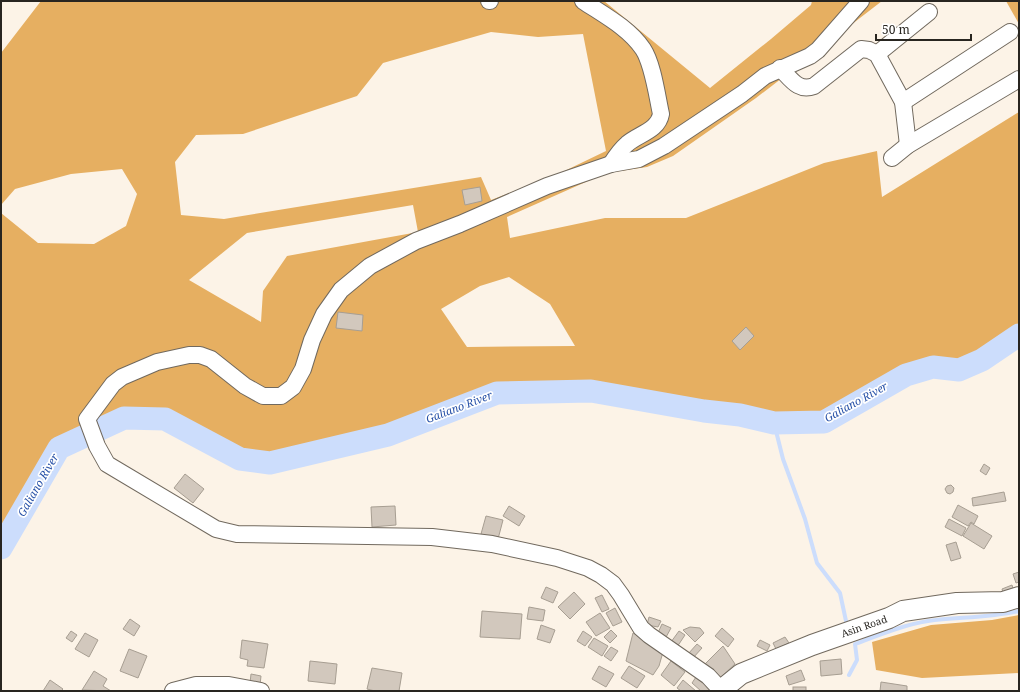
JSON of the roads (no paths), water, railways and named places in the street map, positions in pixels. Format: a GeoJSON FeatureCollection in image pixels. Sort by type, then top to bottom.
{"type":"FeatureCollection","features":[{"type":"Feature","properties":{"kind":"main road","name":"Asin Road"},"geometry":{"type":"LineString","coordinates":[[721,690],[741,674],[812,644],[889,618],[903,611],[957,603],[1002,602],[1019,597]]}},
{"type":"Feature","properties":{"kind":"street"},"geometry":{"type":"LineString","coordinates":[[584,1],[632,35],[644,50],[653,74],[661,114],[660,120],[655,126],[628,143],[618,152],[611,164]]}},
{"type":"Feature","properties":{"kind":"street"},"geometry":{"type":"LineString","coordinates":[[721,690],[708,676],[649,635],[642,628],[613,584],[588,568],[557,558],[492,544],[432,537],[237,534],[216,529],[107,464],[97,446],[87,419],[113,384],[122,377],[157,362],[189,355],[200,355],[210,359],[245,386],[263,396],[281,396],[293,387],[303,369],[312,340],[328,308],[341,290],[370,266],[416,241],[460,224],[547,186],[611,164],[639,159],[664,146],[742,94],[765,76],[780,68],[810,56],[818,50],[861,1]]}},
{"type":"Feature","properties":{"kind":"street"},"geometry":{"type":"LineString","coordinates":[[877,54],[929,12]]}},
{"type":"Feature","properties":{"kind":"street"},"geometry":{"type":"LineString","coordinates":[[903,102],[1010,32]]}},
{"type":"Feature","properties":{"kind":"street"},"geometry":{"type":"LineString","coordinates":[[780,68],[798,86],[806,88],[814,86],[861,49],[869,50],[877,54],[903,102],[908,145]]}},
{"type":"Feature","properties":{"kind":"street"},"geometry":{"type":"LineString","coordinates":[[892,158],[908,145],[1019,79]]}},
{"type":"Feature","properties":{"kind":"street"},"geometry":{"type":"LineString","coordinates":[[173,691],[196,684],[229,685],[261,691]]}},
{"type":"Feature","properties":{"kind":"waterway","name":"Galiano River"},"geometry":{"type":"LineString","coordinates":[[1,548],[59,448],[124,418],[165,419],[240,459],[270,463],[388,435],[497,393],[591,391],[704,411],[740,415],[774,423],[824,422],[906,375],[933,367],[959,370],[982,360],[1019,335]]}},
{"type":"Feature","properties":{"kind":"waterway"},"geometry":{"type":"LineString","coordinates":[[774,423],[783,459],[805,519],[817,563],[840,593],[846,621]]}},
{"type":"Feature","properties":{"kind":"waterway"},"geometry":{"type":"LineString","coordinates":[[849,675],[857,660],[855,644],[873,637],[928,621],[996,615],[1019,611]]}}]}
